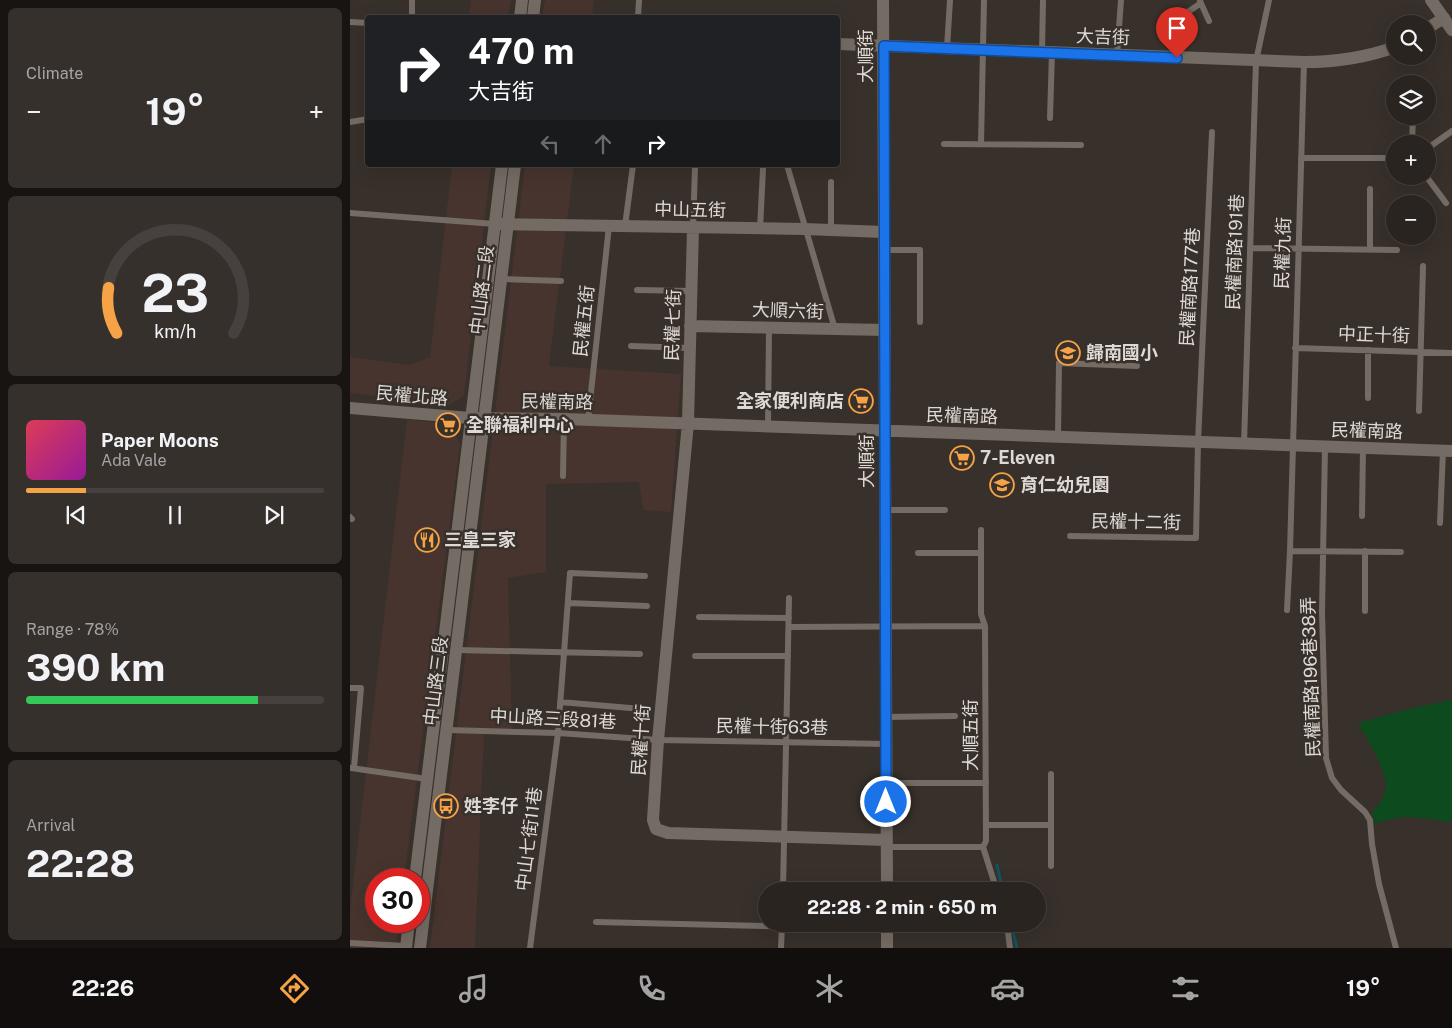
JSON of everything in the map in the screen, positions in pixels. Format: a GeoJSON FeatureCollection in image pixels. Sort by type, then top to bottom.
{"type":"FeatureCollection","features":[{"type":"Feature","properties":{"kind":"street"},"geometry":{"type":"LineString","coordinates":[[520,15],[522,0]]}},
{"type":"Feature","properties":{"kind":"street"},"geometry":{"type":"LineString","coordinates":[[532,15],[535,0]]}},
{"type":"Feature","properties":{"kind":"street","name":"大順街"},"geometry":{"type":"LineString","coordinates":[[883,0],[886,882]]}},
{"type":"Feature","properties":{"kind":"street"},"geometry":{"type":"LineString","coordinates":[[1431,0],[1452,30]]}},
{"type":"Feature","properties":{"kind":"street"},"geometry":{"type":"LineString","coordinates":[[1436,23],[1444,18]]}},
{"type":"Feature","properties":{"kind":"street","name":"大吉街"},"geometry":{"type":"LineString","coordinates":[[840,44],[1304,62],[1331,62],[1357,58],[1386,50]]}},
{"type":"Feature","properties":{"kind":"street","name":"中山路二段"},"geometry":{"type":"LineString","coordinates":[[484,419],[501,279],[502,167]]}},
{"type":"Feature","properties":{"kind":"street","name":"中山路二段"},"geometry":{"type":"LineString","coordinates":[[470,418],[501,224],[515,167]]}},
{"type":"Feature","properties":{"kind":"street","name":"中山五街"},"geometry":{"type":"LineString","coordinates":[[501,224],[884,232]]}},
{"type":"Feature","properties":{"kind":"street","name":"民權七街"},"geometry":{"type":"LineString","coordinates":[[688,423],[693,228]]}},
{"type":"Feature","properties":{"kind":"street","name":"大順六街"},"geometry":{"type":"LineString","coordinates":[[690,326],[884,330]]}},
{"type":"Feature","properties":{"kind":"street","name":"民權北路"},"geometry":{"type":"LineString","coordinates":[[350,408],[470,418]]}},
{"type":"Feature","properties":{"kind":"street","name":"民權南路"},"geometry":{"type":"LineString","coordinates":[[470,418],[688,423],[1447,451]]}},
{"type":"Feature","properties":{"kind":"street","name":"中山路三段"},"geometry":{"type":"LineString","coordinates":[[416,868],[470,418]]}},
{"type":"Feature","properties":{"kind":"street","name":"中山路三段"},"geometry":{"type":"LineString","coordinates":[[420,948],[484,419]]}},
{"type":"Feature","properties":{"kind":"street","name":"民權十街"},"geometry":{"type":"LineString","coordinates":[[688,423],[658,740],[653,820],[656,829],[668,834],[886,844]]}},
{"type":"Feature","properties":{"kind":"street"},"geometry":{"type":"LineString","coordinates":[[887,932],[887,948]]}},
{"type":"Feature","properties":{"kind":"street"},"geometry":{"type":"LineString","coordinates":[[406,947],[408,933]]}},
{"type":"Feature","properties":{"kind":"lane"},"geometry":{"type":"LineString","coordinates":[[412,0],[412,15]]}},
{"type":"Feature","properties":{"kind":"lane"},"geometry":{"type":"LineString","coordinates":[[638,15],[639,0]]}},
{"type":"Feature","properties":{"kind":"lane"},"geometry":{"type":"LineString","coordinates":[[947,48],[950,0]]}},
{"type":"Feature","properties":{"kind":"lane"},"geometry":{"type":"LineString","coordinates":[[982,144],[984,0]]}},
{"type":"Feature","properties":{"kind":"lane"},"geometry":{"type":"LineString","coordinates":[[1043,0],[1050,118]]}},
{"type":"Feature","properties":{"kind":"lane"},"geometry":{"type":"LineString","coordinates":[[1117,55],[1121,0]]}},
{"type":"Feature","properties":{"kind":"lane","name":"民權南路191巷"},"geometry":{"type":"LineString","coordinates":[[1244,444],[1256,61],[1269,0]]}},
{"type":"Feature","properties":{"kind":"lane"},"geometry":{"type":"LineString","coordinates":[[1176,20],[1200,2],[1209,21]]}},
{"type":"Feature","properties":{"kind":"lane"},"geometry":{"type":"LineString","coordinates":[[350,22],[365,23]]}},
{"type":"Feature","properties":{"kind":"lane","name":"民權九街"},"geometry":{"type":"LineString","coordinates":[[1287,610],[1304,62]]}},
{"type":"Feature","properties":{"kind":"lane"},"geometry":{"type":"LineString","coordinates":[[350,122],[365,120]]}},
{"type":"Feature","properties":{"kind":"lane"},"geometry":{"type":"LineString","coordinates":[[1436,142],[1452,130]]}},
{"type":"Feature","properties":{"kind":"lane","name":"民權南路177巷"},"geometry":{"type":"LineString","coordinates":[[1198,442],[1212,132]]}},
{"type":"Feature","properties":{"kind":"lane"},"geometry":{"type":"LineString","coordinates":[[944,144],[1082,145]]}},
{"type":"Feature","properties":{"kind":"lane"},"geometry":{"type":"LineString","coordinates":[[1301,158],[1386,158]]}},
{"type":"Feature","properties":{"kind":"lane"},"geometry":{"type":"LineString","coordinates":[[625,226],[633,167]]}},
{"type":"Feature","properties":{"kind":"lane"},"geometry":{"type":"LineString","coordinates":[[788,167],[804,229],[835,330]]}},
{"type":"Feature","properties":{"kind":"lane"},"geometry":{"type":"LineString","coordinates":[[693,228],[695,168]]}},
{"type":"Feature","properties":{"kind":"lane"},"geometry":{"type":"LineString","coordinates":[[760,230],[763,170]]}},
{"type":"Feature","properties":{"kind":"lane"},"geometry":{"type":"LineString","coordinates":[[831,231],[832,182]]}},
{"type":"Feature","properties":{"kind":"lane"},"geometry":{"type":"LineString","coordinates":[[1433,185],[1446,203]]}},
{"type":"Feature","properties":{"kind":"lane"},"geometry":{"type":"LineString","coordinates":[[1370,189],[1370,249]]}},
{"type":"Feature","properties":{"kind":"lane"},"geometry":{"type":"LineString","coordinates":[[350,213],[501,224]]}},
{"type":"Feature","properties":{"kind":"lane","name":"民權五街"},"geometry":{"type":"LineString","coordinates":[[588,420],[609,226]]}},
{"type":"Feature","properties":{"kind":"lane"},"geometry":{"type":"LineString","coordinates":[[1250,248],[1397,250]]}},
{"type":"Feature","properties":{"kind":"lane"},"geometry":{"type":"LineString","coordinates":[[884,250],[920,250],[920,322]]}},
{"type":"Feature","properties":{"kind":"lane"},"geometry":{"type":"LineString","coordinates":[[1419,411],[1423,266]]}},
{"type":"Feature","properties":{"kind":"lane"},"geometry":{"type":"LineString","coordinates":[[501,279],[561,281]]}},
{"type":"Feature","properties":{"kind":"lane"},"geometry":{"type":"LineString","coordinates":[[637,290],[691,291]]}},
{"type":"Feature","properties":{"kind":"lane"},"geometry":{"type":"LineString","coordinates":[[768,426],[769,328]]}},
{"type":"Feature","properties":{"kind":"lane"},"geometry":{"type":"LineString","coordinates":[[631,346],[690,348]]}},
{"type":"Feature","properties":{"kind":"lane","name":"中正十街"},"geometry":{"type":"LineString","coordinates":[[1295,348],[1452,353]]}},
{"type":"Feature","properties":{"kind":"lane"},"geometry":{"type":"LineString","coordinates":[[1368,350],[1368,398]]}},
{"type":"Feature","properties":{"kind":"lane"},"geometry":{"type":"LineString","coordinates":[[1058,437],[1059,363],[1137,366]]}},
{"type":"Feature","properties":{"kind":"lane"},"geometry":{"type":"LineString","coordinates":[[563,476],[564,419]]}},
{"type":"Feature","properties":{"kind":"lane","name":"民權十二街"},"geometry":{"type":"LineString","coordinates":[[1070,536],[1196,538],[1198,442]]}},
{"type":"Feature","properties":{"kind":"lane","name":"民權南路196巷38弄"},"geometry":{"type":"LineString","coordinates":[[1325,447],[1322,612],[1326,758],[1332,778],[1341,790],[1365,812],[1370,820],[1379,884],[1396,948]]}},
{"type":"Feature","properties":{"kind":"lane"},"geometry":{"type":"LineString","coordinates":[[1362,516],[1363,448]]}},
{"type":"Feature","properties":{"kind":"lane"},"geometry":{"type":"LineString","coordinates":[[1440,523],[1447,451]]}},
{"type":"Feature","properties":{"kind":"lane"},"geometry":{"type":"LineString","coordinates":[[885,510],[946,510]]}},
{"type":"Feature","properties":{"kind":"lane","name":"大順五街"},"geometry":{"type":"LineString","coordinates":[[981,530],[981,614],[985,626],[986,783],[986,841],[983,848]]}},
{"type":"Feature","properties":{"kind":"lane"},"geometry":{"type":"LineString","coordinates":[[1290,551],[1401,552]]}},
{"type":"Feature","properties":{"kind":"lane"},"geometry":{"type":"LineString","coordinates":[[1365,551],[1365,612]]}},
{"type":"Feature","properties":{"kind":"lane"},"geometry":{"type":"LineString","coordinates":[[918,553],[981,553]]}},
{"type":"Feature","properties":{"kind":"lane","name":"中山七街11巷"},"geometry":{"type":"LineString","coordinates":[[530,948],[558,733],[570,573],[645,576]]}},
{"type":"Feature","properties":{"kind":"lane"},"geometry":{"type":"LineString","coordinates":[[782,882],[789,598]]}},
{"type":"Feature","properties":{"kind":"lane"},"geometry":{"type":"LineString","coordinates":[[568,603],[647,606]]}},
{"type":"Feature","properties":{"kind":"lane"},"geometry":{"type":"LineString","coordinates":[[699,617],[789,618]]}},
{"type":"Feature","properties":{"kind":"lane"},"geometry":{"type":"LineString","coordinates":[[789,627],[985,626]]}},
{"type":"Feature","properties":{"kind":"lane"},"geometry":{"type":"LineString","coordinates":[[457,650],[640,654]]}},
{"type":"Feature","properties":{"kind":"lane"},"geometry":{"type":"LineString","coordinates":[[695,656],[788,656]]}},
{"type":"Feature","properties":{"kind":"lane"},"geometry":{"type":"LineString","coordinates":[[350,688],[361,688],[352,768],[427,779]]}},
{"type":"Feature","properties":{"kind":"lane"},"geometry":{"type":"LineString","coordinates":[[560,702],[642,709]]}},
{"type":"Feature","properties":{"kind":"lane"},"geometry":{"type":"LineString","coordinates":[[886,717],[955,716]]}},
{"type":"Feature","properties":{"kind":"lane","name":"中山路三段81巷"},"geometry":{"type":"LineString","coordinates":[[447,730],[558,733],[658,740]]}},
{"type":"Feature","properties":{"kind":"lane","name":"民權十街63巷"},"geometry":{"type":"LineString","coordinates":[[658,740],[886,744]]}},
{"type":"Feature","properties":{"kind":"lane"},"geometry":{"type":"LineString","coordinates":[[1051,774],[1051,866]]}},
{"type":"Feature","properties":{"kind":"lane"},"geometry":{"type":"LineString","coordinates":[[886,783],[986,783]]}},
{"type":"Feature","properties":{"kind":"lane"},"geometry":{"type":"LineString","coordinates":[[986,826],[1051,826]]}},
{"type":"Feature","properties":{"kind":"lane"},"geometry":{"type":"LineString","coordinates":[[886,844],[983,848],[994,882]]}},
{"type":"Feature","properties":{"kind":"lane"},"geometry":{"type":"LineString","coordinates":[[596,922],[758,925]]}},
{"type":"Feature","properties":{"kind":"lane"},"geometry":{"type":"LineString","coordinates":[[781,948],[782,932]]}},
{"type":"Feature","properties":{"kind":"lane"},"geometry":{"type":"LineString","coordinates":[[1008,932],[1010,948]]}},
{"type":"Feature","properties":{"kind":"lane"},"geometry":{"type":"LineString","coordinates":[[350,943],[406,947]]}},
{"type":"Feature","properties":{"kind":"shaded area"},"geometry":{"type":"Polygon","coordinates":[[[471,0],[511,0],[508,15],[469,15],[471,0]]]}},
{"type":"Feature","properties":{"kind":"shaded area"},"geometry":{"type":"Polygon","coordinates":[[[545,0],[594,0],[592,15],[542,15],[545,0]]]}},
{"type":"Feature","properties":{"kind":"shaded area"},"geometry":{"type":"Polygon","coordinates":[[[452,167],[491,167],[464,396],[449,405],[350,393],[350,357],[409,365],[430,357],[452,167]]]}},
{"type":"Feature","properties":{"kind":"shaded area"},"geometry":{"type":"Polygon","coordinates":[[[525,167],[574,167],[549,366],[681,374],[671,512],[643,510],[639,482],[546,484],[546,572],[508,578],[512,732],[484,733],[475,948],[430,948],[525,167]]]}},
{"type":"Feature","properties":{"kind":"shaded area"},"geometry":{"type":"Polygon","coordinates":[[[407,419],[450,424],[460,444],[405,868],[365,868],[365,933],[398,933],[396,948],[350,948],[350,910],[407,419]]]}},
{"type":"Feature","properties":{"kind":"green space"},"geometry":{"type":"Polygon","coordinates":[[[1452,700],[1452,819],[1449,822],[1403,817],[1375,824],[1372,812],[1380,803],[1386,789],[1385,778],[1375,753],[1358,723],[1412,708],[1452,700]]]}},
{"type":"Feature","properties":{"kind":"waterway"},"geometry":{"type":"LineString","coordinates":[[997,865],[1001,882]]}},
{"type":"Feature","properties":{"kind":"waterway"},"geometry":{"type":"LineString","coordinates":[[1013,932],[1017,948]]}},
{"type":"Feature","properties":{"kind":"place","name":"歸南國小"},"geometry":{"type":"Point","coordinates":[1068,353]}},
{"type":"Feature","properties":{"kind":"place","name":"全家便利商店"},"geometry":{"type":"Point","coordinates":[861,401]}},
{"type":"Feature","properties":{"kind":"place","name":"全聯福利中心"},"geometry":{"type":"Point","coordinates":[448,425]}},
{"type":"Feature","properties":{"kind":"place","name":"7-Eleven"},"geometry":{"type":"Point","coordinates":[962,458]}},
{"type":"Feature","properties":{"kind":"place","name":"育仁幼兒園"},"geometry":{"type":"Point","coordinates":[1002,485]}},
{"type":"Feature","properties":{"kind":"place","name":"三皇三家"},"geometry":{"type":"Point","coordinates":[427,540]}},
{"type":"Feature","properties":{"kind":"place","name":"姓李仔"},"geometry":{"type":"Point","coordinates":[446,806]}},
{"type":"Feature","properties":{"kind":"route"},"geometry":{"type":"LineString","coordinates":[[886,802],[884,46],[1177,58]]}}]}
